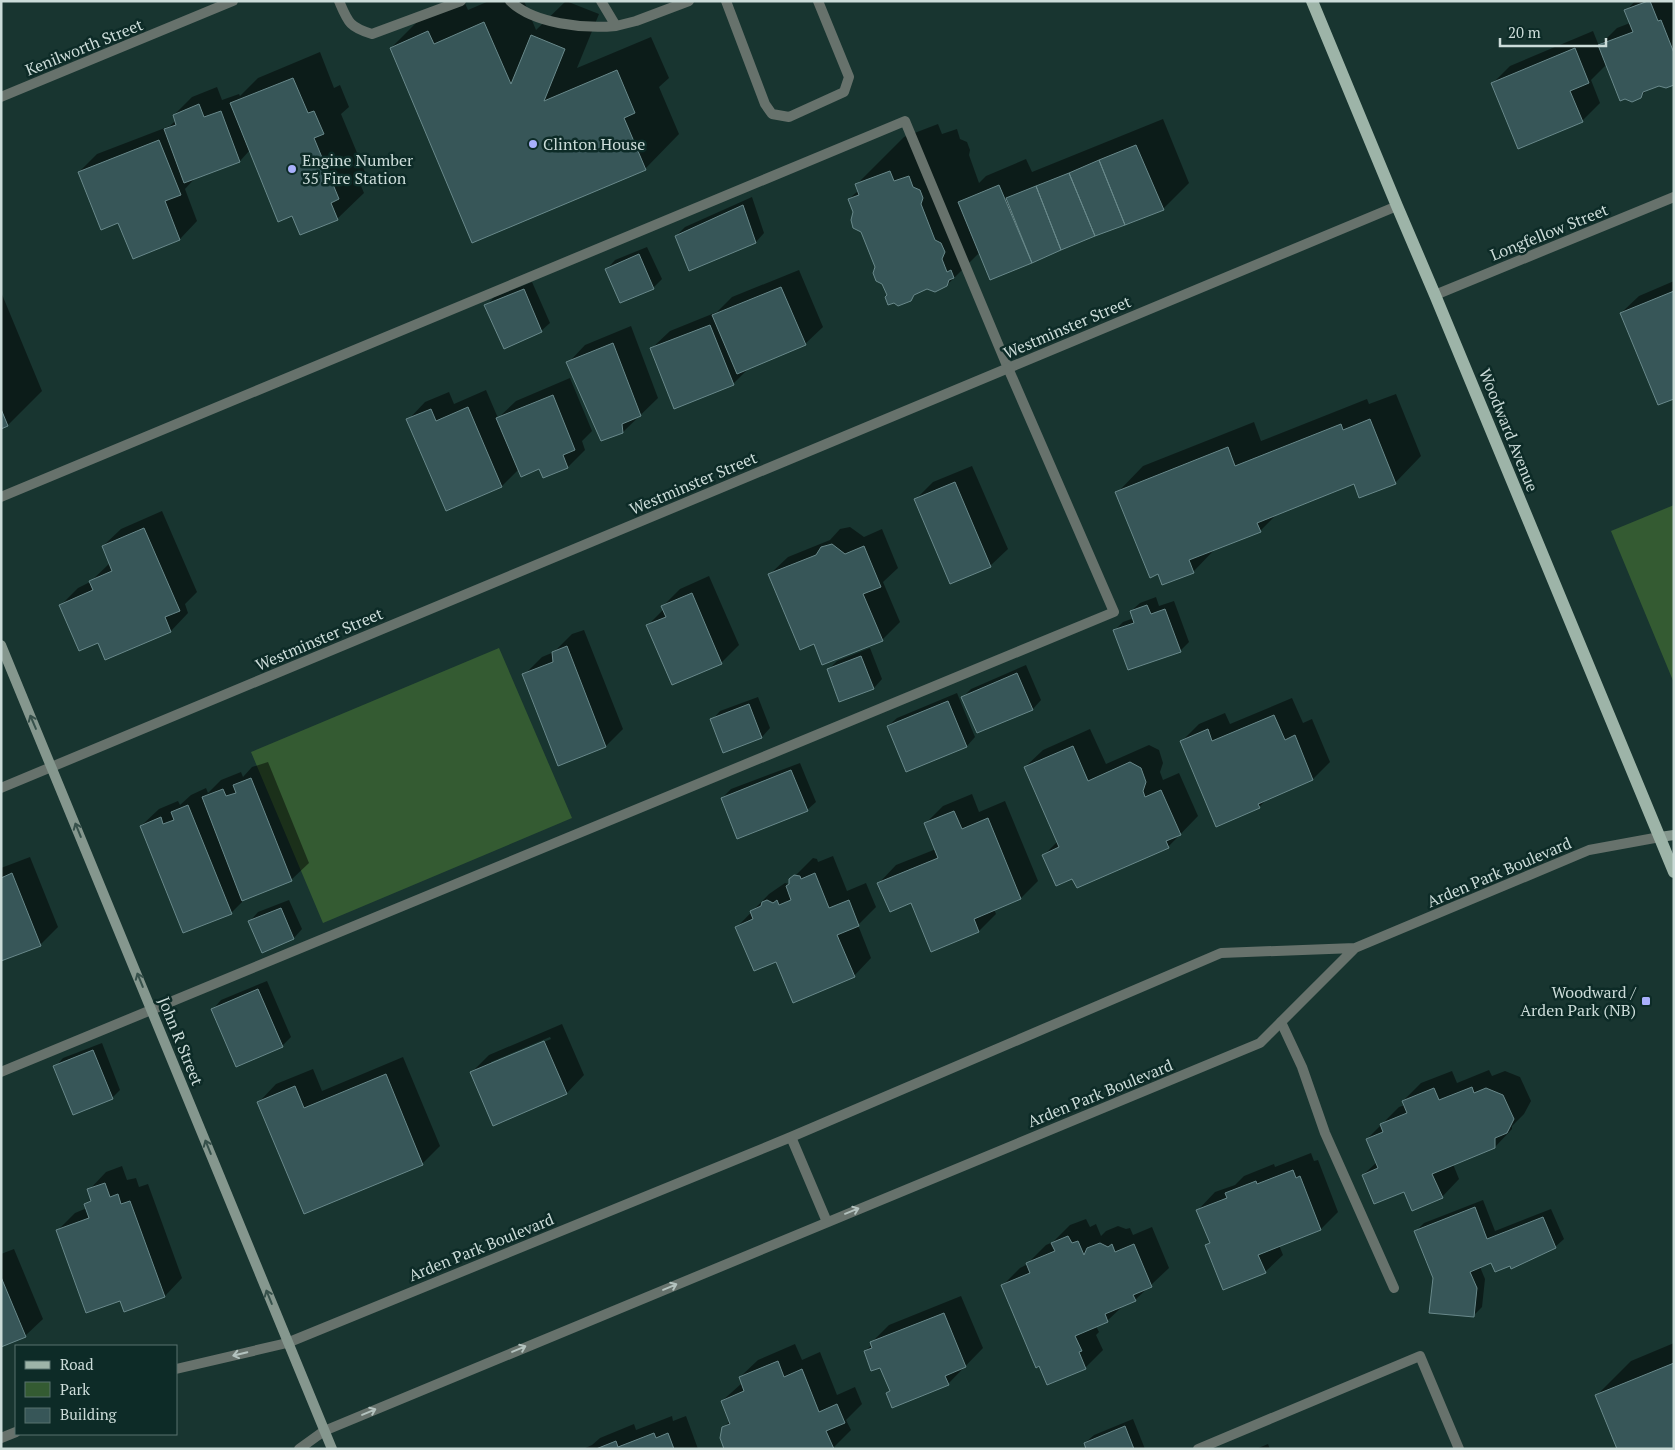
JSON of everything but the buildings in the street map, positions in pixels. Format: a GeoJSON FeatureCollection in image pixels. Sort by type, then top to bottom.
{"type":"FeatureCollection","features":[{"type":"Feature","properties":{"kind":"main road","name":"Woodward Avenue"},"geometry":{"type":"LineString","coordinates":[[1312,1],[1436,295],[1674,872]]}},
{"type":"Feature","properties":{"kind":"street","name":"Kenilworth Street"},"geometry":{"type":"LineString","coordinates":[[1,97],[233,1]]}},
{"type":"Feature","properties":{"kind":"street"},"geometry":{"type":"LineString","coordinates":[[339,1],[348,20],[357,30],[372,34],[461,1]]}},
{"type":"Feature","properties":{"kind":"street"},"geometry":{"type":"LineString","coordinates":[[510,1],[519,10],[550,20],[576,26],[597,27],[616,26],[636,21],[689,1]]}},
{"type":"Feature","properties":{"kind":"street"},"geometry":{"type":"LineString","coordinates":[[601,1],[616,26]]}},
{"type":"Feature","properties":{"kind":"street"},"geometry":{"type":"LineString","coordinates":[[726,1],[765,104],[772,114],[789,117],[844,92],[848,77],[818,1]]}},
{"type":"Feature","properties":{"kind":"street"},"geometry":{"type":"LineString","coordinates":[[1,497],[905,121],[1008,368],[1114,612],[1,1072]]}},
{"type":"Feature","properties":{"kind":"street","name":"Longfellow Street"},"geometry":{"type":"LineString","coordinates":[[1436,295],[1674,197]]}},
{"type":"Feature","properties":{"kind":"street","name":"Westminster Street"},"geometry":{"type":"LineString","coordinates":[[1,788],[1397,206]]}},
{"type":"Feature","properties":{"kind":"street","name":"John R Street"},"geometry":{"type":"LineString","coordinates":[[1,645],[332,1449]]}},
{"type":"Feature","properties":{"kind":"street"},"geometry":{"type":"LineString","coordinates":[[1660,838],[1674,835]]}},
{"type":"Feature","properties":{"kind":"street","name":"Arden Park Boulevard"},"geometry":{"type":"LineString","coordinates":[[178,1369],[287,1343],[791,1137],[1221,953],[1355,948],[1589,850],[1660,838]]}},
{"type":"Feature","properties":{"kind":"street","name":"Arden Park Boulevard"},"geometry":{"type":"LineString","coordinates":[[299,1449],[324,1430],[1260,1043],[1355,948]]}},
{"type":"Feature","properties":{"kind":"street"},"geometry":{"type":"LineString","coordinates":[[1281,1022],[1302,1067],[1325,1133],[1394,1288]]}},
{"type":"Feature","properties":{"kind":"street"},"geometry":{"type":"LineString","coordinates":[[791,1137],[827,1222]]}},
{"type":"Feature","properties":{"kind":"street"},"geometry":{"type":"LineString","coordinates":[[1198,1449],[1420,1356],[1458,1449]]}},
{"type":"Feature","properties":{"kind":"street"},"geometry":{"type":"LineString","coordinates":[[1,1438],[15,1432]]}},
{"type":"Feature","properties":{"kind":"green space"},"geometry":{"type":"Polygon","coordinates":[[[1674,505],[1674,683],[1611,531],[1674,505]]]}},
{"type":"Feature","properties":{"kind":"green space"},"geometry":{"type":"Polygon","coordinates":[[[499,648],[572,818],[323,923],[251,752],[499,648]]]}},
{"type":"Feature","properties":{"kind":"place","name":"Clinton House"},"geometry":{"type":"Point","coordinates":[533,144]}},
{"type":"Feature","properties":{"kind":"place","name":"Engine Number 35 Fire Station"},"geometry":{"type":"Point","coordinates":[292,169]}},
{"type":"Feature","properties":{"kind":"place","name":"Woodward / Arden Park (NB)"},"geometry":{"type":"Point","coordinates":[1646,1001]}}]}
